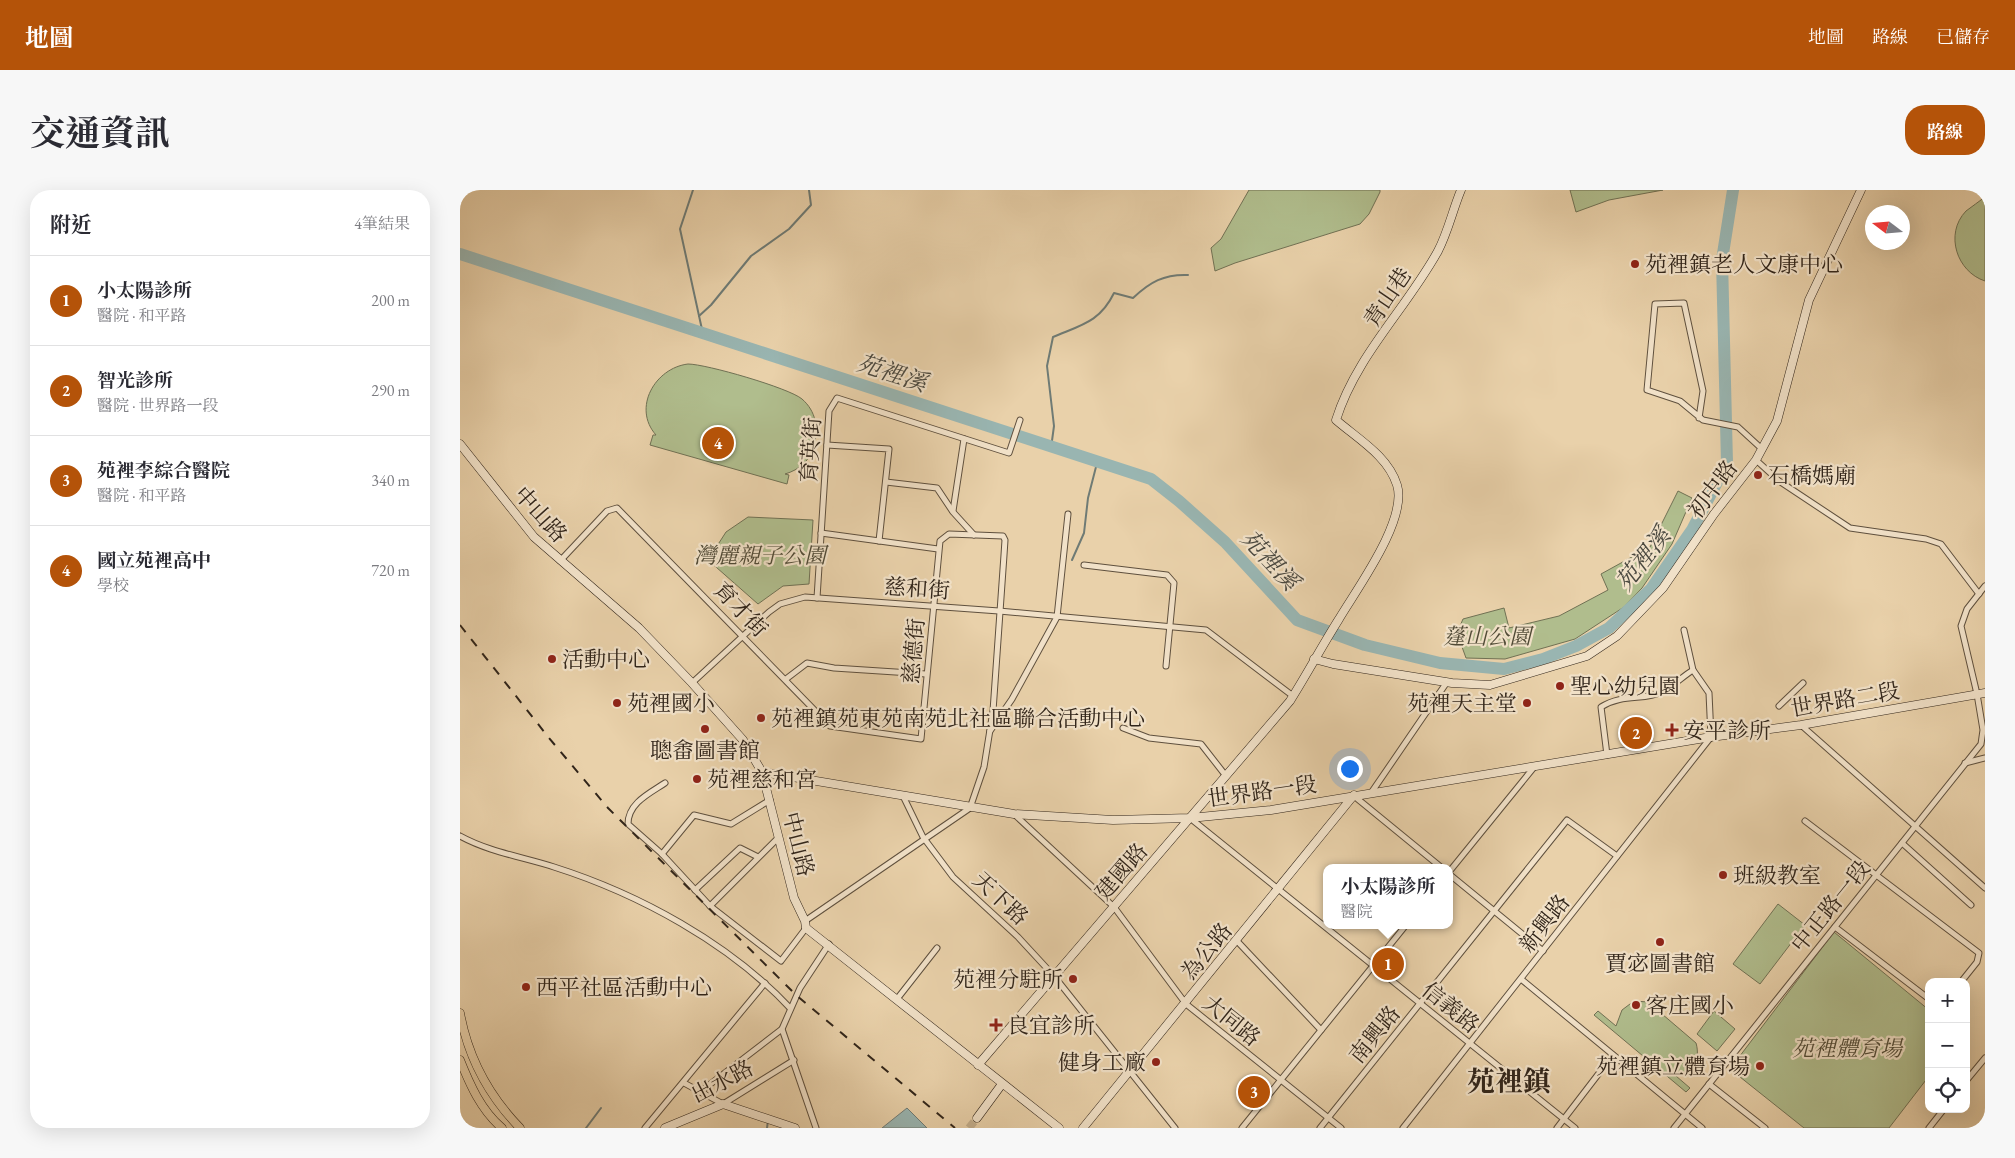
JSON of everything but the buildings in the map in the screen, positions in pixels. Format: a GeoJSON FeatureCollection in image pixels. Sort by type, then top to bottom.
{"type":"FeatureCollection","features":[{"type":"Feature","properties":{"kind":"main road"},"geometry":{"type":"LineString","coordinates":[[460,1013],[463,1033],[488,1088],[505,1113],[520,1128]]}},
{"type":"Feature","properties":{"kind":"main road"},"geometry":{"type":"LineString","coordinates":[[460,1060],[471,1087],[492,1120],[502,1128]]}},
{"type":"Feature","properties":{"kind":"street","name":"青山巷"},"geometry":{"type":"LineString","coordinates":[[1336,420],[1350,381],[1363,360],[1397,315],[1439,249],[1461,190]]}},
{"type":"Feature","properties":{"kind":"street","name":"初中路"},"geometry":{"type":"LineString","coordinates":[[1314,659],[1333,664],[1447,682],[1490,684],[1587,656],[1617,636],[1663,588],[1714,514],[1756,460],[1777,422],[1808,300],[1861,190]]}},
{"type":"Feature","properties":{"kind":"street"},"geometry":{"type":"LineString","coordinates":[[1701,419],[1703,391],[1684,303],[1655,304],[1647,390],[1680,401],[1701,419],[1738,427],[1762,449]]}},
{"type":"Feature","properties":{"kind":"street","name":"育英街"},"geometry":{"type":"LineString","coordinates":[[817,598],[829,411],[837,398],[1009,453],[1020,420]]}},
{"type":"Feature","properties":{"kind":"street","name":"建國路"},"geometry":{"type":"LineString","coordinates":[[978,1064],[1292,699],[1314,659],[1374,564],[1395,516],[1399,501],[1398,486],[1385,460],[1336,420]]}},
{"type":"Feature","properties":{"kind":"street"},"geometry":{"type":"LineString","coordinates":[[952,512],[964,439]]}},
{"type":"Feature","properties":{"kind":"street","name":"中山路"},"geometry":{"type":"LineString","coordinates":[[460,444],[534,537],[638,628],[692,683],[743,740],[762,772],[794,898],[806,924]]}},
{"type":"Feature","properties":{"kind":"street"},"geometry":{"type":"LineString","coordinates":[[827,445],[889,449],[879,541]]}},
{"type":"Feature","properties":{"kind":"street"},"geometry":{"type":"LineString","coordinates":[[1756,460],[1779,481],[1850,528],[1926,539],[1941,544],[1979,594]]}},
{"type":"Feature","properties":{"kind":"street"},"geometry":{"type":"LineString","coordinates":[[886,482],[937,488],[952,512],[974,535]]}},
{"type":"Feature","properties":{"kind":"street","name":"育才街"},"geometry":{"type":"LineString","coordinates":[[560,561],[607,511],[617,508],[830,726],[921,739]]}},
{"type":"Feature","properties":{"kind":"street"},"geometry":{"type":"LineString","coordinates":[[990,731],[1012,699],[1057,617],[1068,514]]}},
{"type":"Feature","properties":{"kind":"street"},"geometry":{"type":"LineString","coordinates":[[665,783],[637,802],[628,817],[628,824],[662,854],[710,906],[781,961],[806,924],[970,808],[984,767],[990,731],[1005,540],[1003,536],[949,534],[940,541],[938,548],[821,533]]}},
{"type":"Feature","properties":{"kind":"street","name":"慈德街"},"geometry":{"type":"LineString","coordinates":[[921,739],[938,548]]}},
{"type":"Feature","properties":{"kind":"street"},"geometry":{"type":"LineString","coordinates":[[1084,565],[1167,575],[1172,578],[1174,583],[1166,666]]}},
{"type":"Feature","properties":{"kind":"street","name":"中正路一段"},"geometry":{"type":"LineString","coordinates":[[1674,1128],[1981,744],[1983,730],[1981,694],[1961,626],[1967,609],[1985,586]]}},
{"type":"Feature","properties":{"kind":"street","name":"慈和街"},"geometry":{"type":"LineString","coordinates":[[692,683],[743,635],[780,604],[796,598],[817,598],[999,611],[1206,630],[1292,699]]}},
{"type":"Feature","properties":{"kind":"street"},"geometry":{"type":"LineString","coordinates":[[1684,630],[1693,670],[1708,693],[1711,737]]}},
{"type":"Feature","properties":{"kind":"street"},"geometry":{"type":"LineString","coordinates":[[786,679],[806,663],[834,668],[926,674]]}},
{"type":"Feature","properties":{"kind":"street"},"geometry":{"type":"LineString","coordinates":[[1607,755],[1601,707],[1609,702],[1626,697],[1660,693],[1693,670]]}},
{"type":"Feature","properties":{"kind":"street"},"geometry":{"type":"LineString","coordinates":[[1371,793],[1447,682]]}},
{"type":"Feature","properties":{"kind":"street"},"geometry":{"type":"LineString","coordinates":[[1779,706],[1803,683]]}},
{"type":"Feature","properties":{"kind":"street","name":"世界路二段"},"geometry":{"type":"LineString","coordinates":[[1711,737],[1801,725],[1981,694]]}},
{"type":"Feature","properties":{"kind":"street"},"geometry":{"type":"LineString","coordinates":[[1801,725],[1985,888]]}},
{"type":"Feature","properties":{"kind":"street"},"geometry":{"type":"LineString","coordinates":[[1124,728],[1149,738],[1201,744],[1226,776]]}},
{"type":"Feature","properties":{"kind":"street","name":"世界路一段"},"geometry":{"type":"LineString","coordinates":[[904,798],[1014,814],[1076,819],[1190,818],[1271,810],[1711,737]]}},
{"type":"Feature","properties":{"kind":"street","name":"新興路"},"geometry":{"type":"LineString","coordinates":[[1403,1128],[1711,737]]}},
{"type":"Feature","properties":{"kind":"street"},"geometry":{"type":"LineString","coordinates":[[1965,763],[1985,758]]}},
{"type":"Feature","properties":{"kind":"street"},"geometry":{"type":"LineString","coordinates":[[1453,868],[1535,766]]}},
{"type":"Feature","properties":{"kind":"street"},"geometry":{"type":"LineString","coordinates":[[762,772],[904,798]]}},
{"type":"Feature","properties":{"kind":"street"},"geometry":{"type":"LineString","coordinates":[[1354,795],[1437,864]]}},
{"type":"Feature","properties":{"kind":"street","name":"為公路"},"geometry":{"type":"LineString","coordinates":[[1083,1128],[1132,1071],[1354,795]]}},
{"type":"Feature","properties":{"kind":"street","name":"天下路"},"geometry":{"type":"LineString","coordinates":[[904,798],[924,839],[953,877],[1018,937],[1054,976],[1132,1071],[1175,1128]]}},
{"type":"Feature","properties":{"kind":"street"},"geometry":{"type":"LineString","coordinates":[[662,854],[694,815],[730,824],[770,800]]}},
{"type":"Feature","properties":{"kind":"street","name":"大同路"},"geometry":{"type":"LineString","coordinates":[[1014,814],[1114,907],[1186,1004],[1341,1128]]}},
{"type":"Feature","properties":{"kind":"street","name":"信義路"},"geometry":{"type":"LineString","coordinates":[[1190,818],[1323,925]]}},
{"type":"Feature","properties":{"kind":"street","name":"南興路"},"geometry":{"type":"LineString","coordinates":[[1320,1128],[1567,820],[1617,856]]}},
{"type":"Feature","properties":{"kind":"street"},"geometry":{"type":"LineString","coordinates":[[1805,821],[1979,952],[1977,962],[1964,978]]}},
{"type":"Feature","properties":{"kind":"street"},"geometry":{"type":"LineString","coordinates":[[460,836],[507,854],[553,867],[621,891],[701,937],[765,983],[790,1008]]}},
{"type":"Feature","properties":{"kind":"street"},"geometry":{"type":"LineString","coordinates":[[710,906],[779,837]]}},
{"type":"Feature","properties":{"kind":"street"},"geometry":{"type":"LineString","coordinates":[[1902,843],[1971,905]]}},
{"type":"Feature","properties":{"kind":"street"},"geometry":{"type":"LineString","coordinates":[[695,890],[740,848],[758,857]]}},
{"type":"Feature","properties":{"kind":"street"},"geometry":{"type":"LineString","coordinates":[[1453,876],[1543,950]]}},
{"type":"Feature","properties":{"kind":"street"},"geometry":{"type":"LineString","coordinates":[[806,924],[1002,1084],[1059,1128]]}},
{"type":"Feature","properties":{"kind":"street"},"geometry":{"type":"LineString","coordinates":[[1834,927],[1925,997]]}},
{"type":"Feature","properties":{"kind":"street","name":"信義路"},"geometry":{"type":"LineString","coordinates":[[1327,929],[1575,1128]]}},
{"type":"Feature","properties":{"kind":"street"},"geometry":{"type":"LineString","coordinates":[[1242,1128],[1403,929]]}},
{"type":"Feature","properties":{"kind":"street"},"geometry":{"type":"LineString","coordinates":[[1236,941],[1321,1030]]}},
{"type":"Feature","properties":{"kind":"street"},"geometry":{"type":"LineString","coordinates":[[700,1092],[782,1029],[804,981],[830,944]]}},
{"type":"Feature","properties":{"kind":"street"},"geometry":{"type":"LineString","coordinates":[[897,999],[938,948]]}},
{"type":"Feature","properties":{"kind":"street"},"geometry":{"type":"LineString","coordinates":[[1521,979],[1702,1128]]}},
{"type":"Feature","properties":{"kind":"street"},"geometry":{"type":"LineString","coordinates":[[645,1128],[765,983]]}},
{"type":"Feature","properties":{"kind":"street"},"geometry":{"type":"LineString","coordinates":[[782,1029],[816,1128]]}},
{"type":"Feature","properties":{"kind":"street"},"geometry":{"type":"LineString","coordinates":[[1557,1128],[1613,1055]]}},
{"type":"Feature","properties":{"kind":"street"},"geometry":{"type":"LineString","coordinates":[[1970,1076],[1985,1058]]}},
{"type":"Feature","properties":{"kind":"street","name":"出水路"},"geometry":{"type":"LineString","coordinates":[[665,1128],[723,1104],[794,1060]]}},
{"type":"Feature","properties":{"kind":"street"},"geometry":{"type":"LineString","coordinates":[[684,1083],[723,1104],[795,1128]]}},
{"type":"Feature","properties":{"kind":"street"},"geometry":{"type":"LineString","coordinates":[[977,1118],[1002,1084]]}},
{"type":"Feature","properties":{"kind":"street"},"geometry":{"type":"LineString","coordinates":[[1710,1084],[1765,1128]]}},
{"type":"Feature","properties":{"kind":"street"},"geometry":{"type":"LineString","coordinates":[[1929,1128],[1941,1113]]}},
{"type":"Feature","properties":{"kind":"green space"},"geometry":{"type":"Polygon","coordinates":[[[1249,190],[1380,190],[1380,192],[1369,214],[1360,224],[1215,271],[1211,248],[1221,239],[1249,190]]]}},
{"type":"Feature","properties":{"kind":"green space"},"geometry":{"type":"Polygon","coordinates":[[[1570,190],[1663,190],[1609,200],[1576,212],[1570,190]]]}},
{"type":"Feature","properties":{"kind":"green space"},"geometry":{"type":"Polygon","coordinates":[[[1985,197],[1985,281],[1967,270],[1961,261],[1955,241],[1959,220],[1966,211],[1985,197]]]}},
{"type":"Feature","properties":{"kind":"green space"},"geometry":{"type":"Polygon","coordinates":[[[688,364],[712,368],[765,383],[794,394],[807,404],[815,420],[816,433],[814,445],[804,464],[785,474],[789,475],[787,484],[650,445],[653,435],[656,435],[649,424],[646,413],[651,391],[657,381],[666,373],[676,367],[688,364]]]}},
{"type":"Feature","properties":{"kind":"green space","name":"蓬山公園"},"geometry":{"type":"Polygon","coordinates":[[[1678,491],[1692,498],[1672,544],[1642,588],[1624,607],[1575,639],[1505,659],[1466,658],[1457,633],[1463,619],[1504,608],[1509,628],[1559,616],[1608,590],[1601,574],[1650,547],[1678,491]]]}},
{"type":"Feature","properties":{"kind":"green space","name":"灣麗親子公園"},"geometry":{"type":"Polygon","coordinates":[[[748,517],[813,520],[809,584],[783,586],[758,604],[708,560],[726,532],[748,517]]]}},
{"type":"Feature","properties":{"kind":"green space"},"geometry":{"type":"Polygon","coordinates":[[[1778,904],[1805,925],[1760,984],[1733,964],[1778,904]]]}},
{"type":"Feature","properties":{"kind":"green space","name":"苑裡體育場"},"geometry":{"type":"Polygon","coordinates":[[[1834,932],[1925,1007],[1925,1081],[1889,1128],[1804,1128],[1730,1069],[1834,932]]]}},
{"type":"Feature","properties":{"kind":"green space"},"geometry":{"type":"Polygon","coordinates":[[[1634,1001],[1648,1002],[1696,1043],[1697,1055],[1694,1064],[1687,1072],[1676,1076],[1690,1088],[1686,1092],[1594,1015],[1598,1011],[1616,1026],[1622,1010],[1634,1001]]]}},
{"type":"Feature","properties":{"kind":"green space"},"geometry":{"type":"Polygon","coordinates":[[[1714,1011],[1735,1029],[1717,1051],[1697,1034],[1714,1011]]]}},
{"type":"Feature","properties":{"kind":"water"},"geometry":{"type":"Polygon","coordinates":[[[907,1108],[927,1128],[882,1128],[907,1108]]]}},
{"type":"Feature","properties":{"kind":"waterway"},"geometry":{"type":"LineString","coordinates":[[693,190],[680,229],[703,334]]}},
{"type":"Feature","properties":{"kind":"waterway"},"geometry":{"type":"LineString","coordinates":[[699,316],[711,305],[751,256],[789,229],[811,205],[809,190]]}},
{"type":"Feature","properties":{"kind":"waterway","name":"苑裡溪"},"geometry":{"type":"LineString","coordinates":[[460,254],[1151,479],[1225,542],[1297,620],[1365,645],[1440,663],[1504,669],[1543,659],[1576,646],[1609,628],[1651,589],[1692,530],[1727,463],[1722,260],[1733,190]]}},
{"type":"Feature","properties":{"kind":"waterway"},"geometry":{"type":"LineString","coordinates":[[1051,448],[1054,426],[1047,366],[1053,337],[1096,317],[1109,303],[1114,293],[1133,298],[1158,280],[1172,276],[1188,275]]}},
{"type":"Feature","properties":{"kind":"waterway"},"geometry":{"type":"LineString","coordinates":[[1072,560],[1084,533],[1088,498],[1097,463]]}},
{"type":"Feature","properties":{"kind":"waterway"},"geometry":{"type":"LineString","coordinates":[[586,1128],[601,1108]]}},
{"type":"Feature","properties":{"kind":"waterway"},"geometry":{"type":"LineString","coordinates":[[767,1128],[768,1121]]}},
{"type":"Feature","properties":{"kind":"tunnel"},"geometry":{"type":"LineString","coordinates":[[969,1128],[977,1118]]}},
{"type":"Feature","properties":{"kind":"railway"},"geometry":{"type":"LineString","coordinates":[[460,625],[549,738],[608,808],[796,995],[955,1128]]}},
{"type":"Feature","properties":{"kind":"place","name":"苑裡鎮老人文康中心"},"geometry":{"type":"Point","coordinates":[1635,264]}},
{"type":"Feature","properties":{"kind":"place","name":"國立苑裡高中"},"geometry":{"type":"Point","coordinates":[718,443]}},
{"type":"Feature","properties":{"kind":"place","name":"石橋媽廟"},"geometry":{"type":"Point","coordinates":[1758,475]}},
{"type":"Feature","properties":{"kind":"place","name":"活動中心"},"geometry":{"type":"Point","coordinates":[552,659]}},
{"type":"Feature","properties":{"kind":"place","name":"聖心幼兒園"},"geometry":{"type":"Point","coordinates":[1560,686]}},
{"type":"Feature","properties":{"kind":"place","name":"苑裡國小"},"geometry":{"type":"Point","coordinates":[617,703]}},
{"type":"Feature","properties":{"kind":"place","name":"苑裡天主堂"},"geometry":{"type":"Point","coordinates":[1527,703]}},
{"type":"Feature","properties":{"kind":"place","name":"苑裡鎮苑東苑南苑北社區聯合活動中心"},"geometry":{"type":"Point","coordinates":[761,718]}},
{"type":"Feature","properties":{"kind":"place","name":"聰畬圖書館"},"geometry":{"type":"Point","coordinates":[705,729]}},
{"type":"Feature","properties":{"kind":"place","name":"安平診所"},"geometry":{"type":"Point","coordinates":[1672,730]}},
{"type":"Feature","properties":{"kind":"place","name":"智光診所"},"geometry":{"type":"Point","coordinates":[1636,733]}},
{"type":"Feature","properties":{"kind":"place","name":"苑裡慈和宮"},"geometry":{"type":"Point","coordinates":[697,779]}},
{"type":"Feature","properties":{"kind":"place","name":"班級教室"},"geometry":{"type":"Point","coordinates":[1723,875]}},
{"type":"Feature","properties":{"kind":"place","name":"賈宓圖書館"},"geometry":{"type":"Point","coordinates":[1660,942]}},
{"type":"Feature","properties":{"kind":"place","name":"小太陽診所"},"geometry":{"type":"Point","coordinates":[1388,964]}},
{"type":"Feature","properties":{"kind":"place","name":"苑裡分駐所"},"geometry":{"type":"Point","coordinates":[1073,979]}},
{"type":"Feature","properties":{"kind":"place","name":"西平社區活動中心"},"geometry":{"type":"Point","coordinates":[526,987]}},
{"type":"Feature","properties":{"kind":"place","name":"客庄國小"},"geometry":{"type":"Point","coordinates":[1636,1005]}},
{"type":"Feature","properties":{"kind":"place","name":"良宜診所"},"geometry":{"type":"Point","coordinates":[996,1025]}},
{"type":"Feature","properties":{"kind":"place","name":"健身工廠"},"geometry":{"type":"Point","coordinates":[1156,1062]}},
{"type":"Feature","properties":{"kind":"place","name":"苑裡鎮立體育場"},"geometry":{"type":"Point","coordinates":[1760,1066]}},
{"type":"Feature","properties":{"kind":"place","name":"苑裡李綜合醫院"},"geometry":{"type":"Point","coordinates":[1254,1092]}},
{"type":"Feature","properties":{"kind":"district","name":"苑裡鎮"},"geometry":{"type":"Point","coordinates":[1509,1081]}}]}
